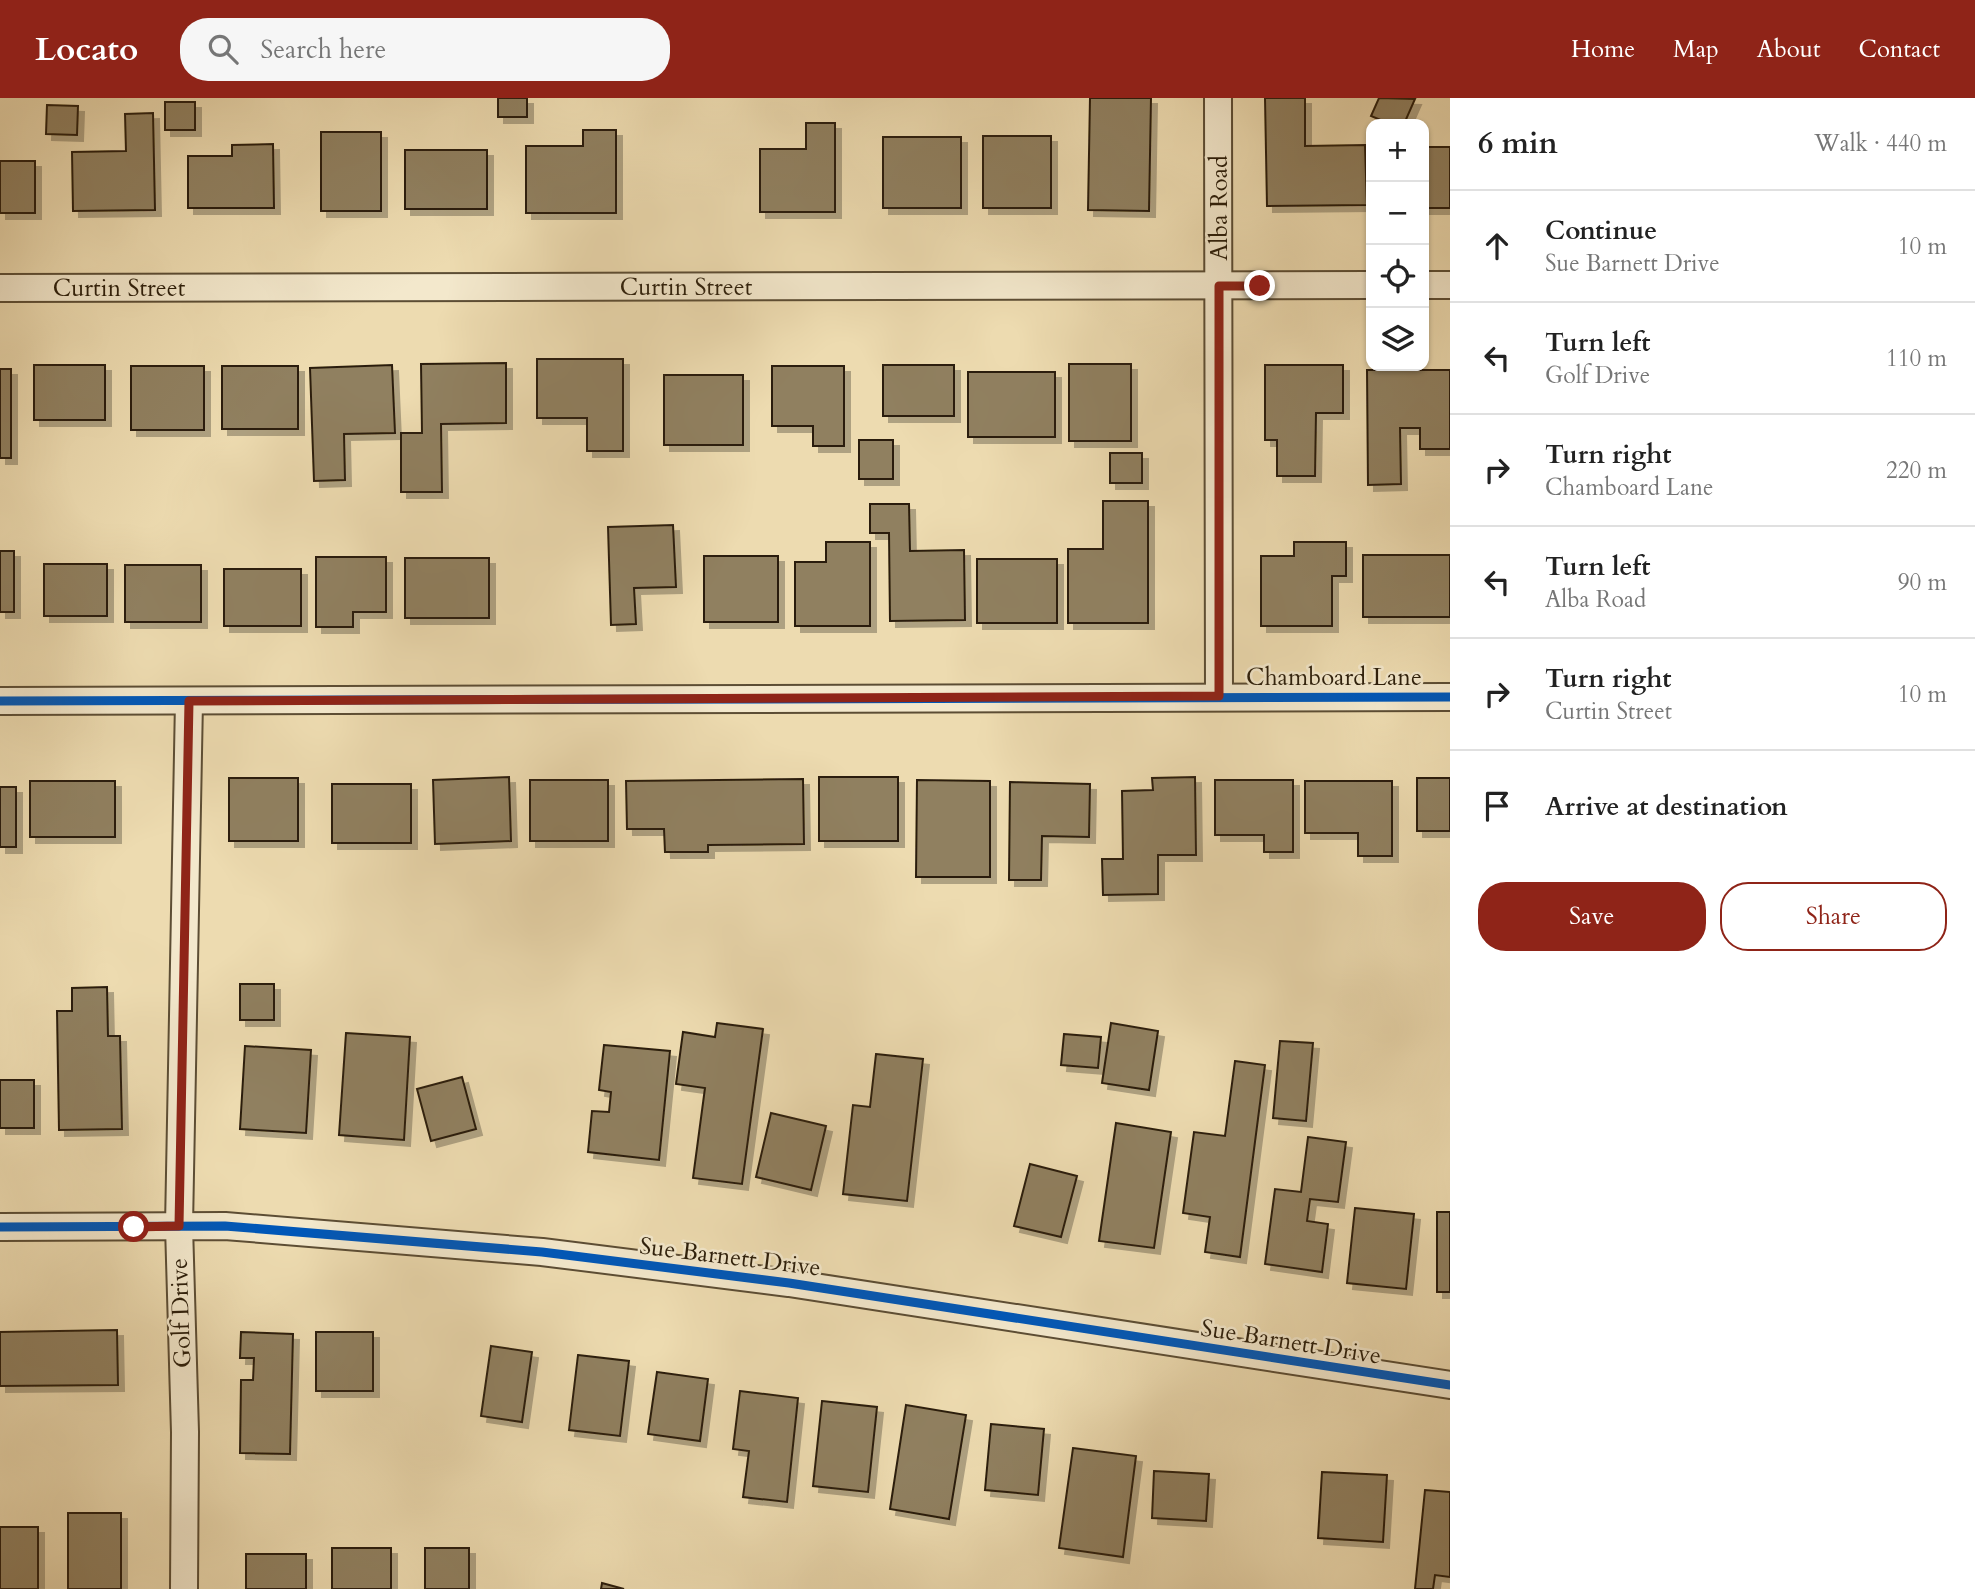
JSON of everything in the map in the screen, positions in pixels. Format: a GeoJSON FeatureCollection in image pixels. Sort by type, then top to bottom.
{"type":"FeatureCollection","features":[{"type":"Feature","properties":{"kind":"street","name":"Alba Road"},"geometry":{"type":"LineString","coordinates":[[1218,98],[1219,696]]}},
{"type":"Feature","properties":{"kind":"street","name":"Curtin Street"},"geometry":{"type":"LineString","coordinates":[[0,288],[1366,285]]}},
{"type":"Feature","properties":{"kind":"street"},"geometry":{"type":"LineString","coordinates":[[1429,285],[1450,285]]}},
{"type":"Feature","properties":{"kind":"street","name":"Chamboard Lane"},"geometry":{"type":"LineString","coordinates":[[0,701],[1450,697]]}},
{"type":"Feature","properties":{"kind":"street","name":"Golf Drive"},"geometry":{"type":"LineString","coordinates":[[184,1589],[184,1432],[179,1226],[189,701]]}},
{"type":"Feature","properties":{"kind":"street","name":"Sue Barnett Drive"},"geometry":{"type":"LineString","coordinates":[[0,1227],[225,1226],[542,1252],[775,1281],[1450,1385]]}},
{"type":"Feature","properties":{"kind":"building"},"geometry":{"type":"Polygon","coordinates":[[[498,98],[527,98],[527,117],[498,117],[498,98]]]}},
{"type":"Feature","properties":{"kind":"building"},"geometry":{"type":"Polygon","coordinates":[[[1090,98],[1151,98],[1149,211],[1088,210],[1090,98]]]}},
{"type":"Feature","properties":{"kind":"building"},"geometry":{"type":"Polygon","coordinates":[[[1265,98],[1305,98],[1305,146],[1365,145],[1366,205],[1267,206],[1265,98]]]}},
{"type":"Feature","properties":{"kind":"building"},"geometry":{"type":"Polygon","coordinates":[[[1379,98],[1415,99],[1406,119],[1378,119],[1371,116],[1379,98]]]}},
{"type":"Feature","properties":{"kind":"building"},"geometry":{"type":"Polygon","coordinates":[[[165,102],[195,102],[195,130],[165,130],[165,102]]]}},
{"type":"Feature","properties":{"kind":"building"},"geometry":{"type":"Polygon","coordinates":[[[47,105],[78,106],[77,135],[46,134],[47,105]]]}},
{"type":"Feature","properties":{"kind":"building"},"geometry":{"type":"Polygon","coordinates":[[[153,113],[155,210],[73,211],[72,152],[126,151],[125,114],[153,113]]]}},
{"type":"Feature","properties":{"kind":"building"},"geometry":{"type":"Polygon","coordinates":[[[806,123],[835,123],[835,212],[760,212],[760,149],[806,149],[806,123]]]}},
{"type":"Feature","properties":{"kind":"building"},"geometry":{"type":"Polygon","coordinates":[[[583,130],[616,130],[616,213],[526,213],[526,146],[583,146],[583,130]]]}},
{"type":"Feature","properties":{"kind":"building"},"geometry":{"type":"Polygon","coordinates":[[[321,132],[381,132],[381,211],[321,211],[321,132]]]}},
{"type":"Feature","properties":{"kind":"building"},"geometry":{"type":"Polygon","coordinates":[[[983,136],[1051,136],[1051,208],[983,208],[983,136]]]}},
{"type":"Feature","properties":{"kind":"building"},"geometry":{"type":"Polygon","coordinates":[[[883,137],[961,137],[961,208],[883,208],[883,137]]]}},
{"type":"Feature","properties":{"kind":"building"},"geometry":{"type":"Polygon","coordinates":[[[273,144],[274,208],[188,208],[188,156],[232,156],[232,145],[273,144]]]}},
{"type":"Feature","properties":{"kind":"building"},"geometry":{"type":"Polygon","coordinates":[[[1429,147],[1450,147],[1450,208],[1429,208],[1429,147]]]}},
{"type":"Feature","properties":{"kind":"building"},"geometry":{"type":"Polygon","coordinates":[[[405,150],[487,150],[487,209],[405,209],[405,150]]]}},
{"type":"Feature","properties":{"kind":"building"},"geometry":{"type":"Polygon","coordinates":[[[0,161],[35,161],[35,213],[0,213],[0,161]]]}},
{"type":"Feature","properties":{"kind":"building"},"geometry":{"type":"Polygon","coordinates":[[[537,359],[623,359],[623,451],[587,451],[587,418],[537,418],[537,359]]]}},
{"type":"Feature","properties":{"kind":"building"},"geometry":{"type":"Polygon","coordinates":[[[506,363],[506,423],[441,424],[442,492],[401,492],[401,433],[422,433],[421,364],[506,363]]]}},
{"type":"Feature","properties":{"kind":"building"},"geometry":{"type":"Polygon","coordinates":[[[1069,364],[1131,364],[1131,441],[1069,441],[1069,364]]]}},
{"type":"Feature","properties":{"kind":"building"},"geometry":{"type":"Polygon","coordinates":[[[34,365],[105,365],[105,420],[34,420],[34,365]]]}},
{"type":"Feature","properties":{"kind":"building"},"geometry":{"type":"Polygon","coordinates":[[[392,365],[395,433],[344,434],[345,480],[314,481],[310,368],[392,365]]]}},
{"type":"Feature","properties":{"kind":"building"},"geometry":{"type":"Polygon","coordinates":[[[883,365],[954,365],[954,416],[883,416],[883,365]]]}},
{"type":"Feature","properties":{"kind":"building"},"geometry":{"type":"Polygon","coordinates":[[[1265,365],[1343,365],[1343,413],[1316,413],[1315,476],[1277,476],[1277,440],[1265,440],[1265,365]]]}},
{"type":"Feature","properties":{"kind":"building"},"geometry":{"type":"Polygon","coordinates":[[[131,366],[204,366],[204,430],[131,430],[131,366]]]}},
{"type":"Feature","properties":{"kind":"building"},"geometry":{"type":"Polygon","coordinates":[[[222,366],[298,366],[298,429],[222,429],[222,366]]]}},
{"type":"Feature","properties":{"kind":"building"},"geometry":{"type":"Polygon","coordinates":[[[772,366],[844,366],[844,446],[813,446],[813,426],[772,426],[772,366]]]}},
{"type":"Feature","properties":{"kind":"building"},"geometry":{"type":"Polygon","coordinates":[[[0,369],[11,369],[11,458],[0,458],[0,369]]]}},
{"type":"Feature","properties":{"kind":"building"},"geometry":{"type":"Polygon","coordinates":[[[1450,370],[1450,449],[1420,449],[1420,428],[1400,428],[1401,484],[1368,485],[1367,371],[1450,370]]]}},
{"type":"Feature","properties":{"kind":"building"},"geometry":{"type":"Polygon","coordinates":[[[968,372],[1055,372],[1055,437],[968,437],[968,372]]]}},
{"type":"Feature","properties":{"kind":"building"},"geometry":{"type":"Polygon","coordinates":[[[664,375],[743,375],[743,445],[664,445],[664,375]]]}},
{"type":"Feature","properties":{"kind":"building"},"geometry":{"type":"Polygon","coordinates":[[[859,440],[893,440],[893,479],[859,479],[859,440]]]}},
{"type":"Feature","properties":{"kind":"building"},"geometry":{"type":"Polygon","coordinates":[[[1110,453],[1142,453],[1142,483],[1110,483],[1110,453]]]}},
{"type":"Feature","properties":{"kind":"building"},"geometry":{"type":"Polygon","coordinates":[[[1103,501],[1148,501],[1148,623],[1068,623],[1068,549],[1103,549],[1103,501]]]}},
{"type":"Feature","properties":{"kind":"building"},"geometry":{"type":"Polygon","coordinates":[[[870,504],[909,504],[910,551],[964,550],[965,620],[890,621],[889,533],[870,533],[870,504]]]}},
{"type":"Feature","properties":{"kind":"building"},"geometry":{"type":"Polygon","coordinates":[[[673,525],[676,587],[634,588],[636,624],[611,625],[608,527],[673,525]]]}},
{"type":"Feature","properties":{"kind":"building"},"geometry":{"type":"Polygon","coordinates":[[[826,542],[870,542],[870,626],[795,626],[795,562],[826,562],[826,542]]]}},
{"type":"Feature","properties":{"kind":"building"},"geometry":{"type":"Polygon","coordinates":[[[1294,542],[1346,542],[1346,576],[1332,576],[1332,626],[1261,626],[1261,556],[1294,556],[1294,542]]]}},
{"type":"Feature","properties":{"kind":"building"},"geometry":{"type":"Polygon","coordinates":[[[0,551],[14,551],[14,612],[0,612],[0,551]]]}},
{"type":"Feature","properties":{"kind":"building"},"geometry":{"type":"Polygon","coordinates":[[[1363,555],[1450,555],[1450,617],[1363,617],[1363,555]]]}},
{"type":"Feature","properties":{"kind":"building"},"geometry":{"type":"Polygon","coordinates":[[[704,556],[778,556],[778,622],[704,622],[704,556]]]}},
{"type":"Feature","properties":{"kind":"building"},"geometry":{"type":"Polygon","coordinates":[[[316,557],[386,557],[386,612],[353,612],[353,627],[316,627],[316,557]]]}},
{"type":"Feature","properties":{"kind":"building"},"geometry":{"type":"Polygon","coordinates":[[[405,558],[489,558],[489,618],[405,618],[405,558]]]}},
{"type":"Feature","properties":{"kind":"building"},"geometry":{"type":"Polygon","coordinates":[[[977,559],[1057,559],[1057,623],[977,623],[977,559]]]}},
{"type":"Feature","properties":{"kind":"building"},"geometry":{"type":"Polygon","coordinates":[[[44,564],[107,564],[107,616],[44,616],[44,564]]]}},
{"type":"Feature","properties":{"kind":"building"},"geometry":{"type":"Polygon","coordinates":[[[125,565],[201,565],[201,622],[125,622],[125,565]]]}},
{"type":"Feature","properties":{"kind":"building"},"geometry":{"type":"Polygon","coordinates":[[[224,569],[301,569],[301,626],[224,626],[224,569]]]}},
{"type":"Feature","properties":{"kind":"building"},"geometry":{"type":"Polygon","coordinates":[[[509,777],[511,841],[435,844],[433,780],[509,777]]]}},
{"type":"Feature","properties":{"kind":"building"},"geometry":{"type":"Polygon","coordinates":[[[819,777],[898,777],[898,841],[819,841],[819,777]]]}},
{"type":"Feature","properties":{"kind":"building"},"geometry":{"type":"Polygon","coordinates":[[[1195,777],[1196,855],[1158,855],[1158,894],[1103,895],[1102,859],[1123,859],[1122,791],[1153,790],[1152,778],[1195,777]]]}},
{"type":"Feature","properties":{"kind":"building"},"geometry":{"type":"Polygon","coordinates":[[[229,778],[298,778],[298,841],[229,841],[229,778]]]}},
{"type":"Feature","properties":{"kind":"building"},"geometry":{"type":"Polygon","coordinates":[[[1417,778],[1450,778],[1450,831],[1417,831],[1417,778]]]}},
{"type":"Feature","properties":{"kind":"building"},"geometry":{"type":"Polygon","coordinates":[[[803,779],[804,844],[708,845],[708,852],[665,852],[664,829],[627,829],[626,781],[803,779]]]}},
{"type":"Feature","properties":{"kind":"building"},"geometry":{"type":"Polygon","coordinates":[[[530,780],[608,780],[608,841],[530,841],[530,780]]]}},
{"type":"Feature","properties":{"kind":"building"},"geometry":{"type":"Polygon","coordinates":[[[917,780],[990,781],[990,877],[916,877],[917,780]]]}},
{"type":"Feature","properties":{"kind":"building"},"geometry":{"type":"Polygon","coordinates":[[[1215,780],[1293,780],[1293,852],[1264,852],[1264,835],[1215,835],[1215,780]]]}},
{"type":"Feature","properties":{"kind":"building"},"geometry":{"type":"Polygon","coordinates":[[[30,781],[115,781],[115,837],[30,837],[30,781]]]}},
{"type":"Feature","properties":{"kind":"building"},"geometry":{"type":"Polygon","coordinates":[[[1305,781],[1392,781],[1392,856],[1358,856],[1358,833],[1305,833],[1305,781]]]}},
{"type":"Feature","properties":{"kind":"building"},"geometry":{"type":"Polygon","coordinates":[[[1010,782],[1090,784],[1089,837],[1042,836],[1041,880],[1009,880],[1010,782]]]}},
{"type":"Feature","properties":{"kind":"building"},"geometry":{"type":"Polygon","coordinates":[[[332,784],[411,784],[411,843],[332,843],[332,784]]]}},
{"type":"Feature","properties":{"kind":"building"},"geometry":{"type":"Polygon","coordinates":[[[0,787],[16,787],[16,847],[0,847],[0,787]]]}},
{"type":"Feature","properties":{"kind":"building"},"geometry":{"type":"Polygon","coordinates":[[[240,984],[274,984],[274,1020],[240,1020],[240,984]]]}},
{"type":"Feature","properties":{"kind":"building"},"geometry":{"type":"Polygon","coordinates":[[[107,987],[108,1036],[120,1036],[122,1129],[59,1130],[57,1011],[72,1011],[72,988],[107,987]]]}},
{"type":"Feature","properties":{"kind":"building"},"geometry":{"type":"Polygon","coordinates":[[[717,1023],[763,1029],[742,1184],[693,1178],[705,1088],[676,1084],[683,1032],[715,1037],[717,1023]]]}},
{"type":"Feature","properties":{"kind":"building"},"geometry":{"type":"Polygon","coordinates":[[[1111,1023],[1158,1031],[1149,1090],[1102,1083],[1111,1023]]]}},
{"type":"Feature","properties":{"kind":"building"},"geometry":{"type":"Polygon","coordinates":[[[346,1033],[410,1037],[404,1140],[339,1135],[346,1033]]]}},
{"type":"Feature","properties":{"kind":"building"},"geometry":{"type":"Polygon","coordinates":[[[1064,1034],[1101,1037],[1098,1068],[1061,1065],[1064,1034]]]}},
{"type":"Feature","properties":{"kind":"building"},"geometry":{"type":"Polygon","coordinates":[[[1280,1041],[1313,1043],[1306,1121],[1273,1118],[1280,1041]]]}},
{"type":"Feature","properties":{"kind":"building"},"geometry":{"type":"Polygon","coordinates":[[[604,1045],[670,1051],[659,1160],[588,1152],[592,1111],[609,1112],[611,1092],[599,1090],[604,1045]]]}},
{"type":"Feature","properties":{"kind":"building"},"geometry":{"type":"Polygon","coordinates":[[[245,1046],[311,1050],[306,1133],[240,1129],[245,1046]]]}},
{"type":"Feature","properties":{"kind":"building"},"geometry":{"type":"Polygon","coordinates":[[[876,1054],[923,1059],[907,1201],[843,1194],[853,1105],[870,1107],[876,1054]]]}},
{"type":"Feature","properties":{"kind":"building"},"geometry":{"type":"Polygon","coordinates":[[[1235,1061],[1265,1065],[1240,1257],[1205,1252],[1210,1217],[1183,1213],[1194,1132],[1225,1136],[1235,1061]]]}},
{"type":"Feature","properties":{"kind":"building"},"geometry":{"type":"Polygon","coordinates":[[[462,1077],[476,1129],[431,1141],[417,1089],[462,1077]]]}},
{"type":"Feature","properties":{"kind":"building"},"geometry":{"type":"Polygon","coordinates":[[[0,1080],[34,1080],[34,1128],[0,1128],[0,1080]]]}},
{"type":"Feature","properties":{"kind":"building"},"geometry":{"type":"Polygon","coordinates":[[[771,1113],[826,1126],[811,1190],[756,1177],[771,1113]]]}},
{"type":"Feature","properties":{"kind":"building"},"geometry":{"type":"Polygon","coordinates":[[[1116,1123],[1171,1132],[1154,1248],[1099,1241],[1116,1123]]]}},
{"type":"Feature","properties":{"kind":"building"},"geometry":{"type":"Polygon","coordinates":[[[1308,1137],[1346,1142],[1338,1202],[1310,1199],[1307,1221],[1328,1224],[1322,1272],[1265,1264],[1275,1189],[1301,1192],[1308,1137]]]}},
{"type":"Feature","properties":{"kind":"building"},"geometry":{"type":"Polygon","coordinates":[[[1030,1164],[1077,1176],[1061,1237],[1014,1226],[1030,1164]]]}},
{"type":"Feature","properties":{"kind":"building"},"geometry":{"type":"Polygon","coordinates":[[[1355,1208],[1414,1214],[1406,1289],[1347,1283],[1355,1208]]]}},
{"type":"Feature","properties":{"kind":"building"},"geometry":{"type":"Polygon","coordinates":[[[1437,1212],[1450,1212],[1450,1292],[1437,1292],[1437,1212]]]}},
{"type":"Feature","properties":{"kind":"building"},"geometry":{"type":"Polygon","coordinates":[[[117,1330],[118,1385],[0,1386],[0,1332],[117,1330]]]}},
{"type":"Feature","properties":{"kind":"building"},"geometry":{"type":"Polygon","coordinates":[[[241,1332],[293,1334],[290,1454],[240,1453],[241,1380],[253,1380],[254,1358],[240,1358],[241,1332]]]}},
{"type":"Feature","properties":{"kind":"building"},"geometry":{"type":"Polygon","coordinates":[[[316,1332],[373,1332],[373,1391],[316,1391],[316,1332]]]}},
{"type":"Feature","properties":{"kind":"building"},"geometry":{"type":"Polygon","coordinates":[[[491,1346],[532,1352],[522,1422],[481,1416],[491,1346]]]}},
{"type":"Feature","properties":{"kind":"building"},"geometry":{"type":"Polygon","coordinates":[[[578,1355],[629,1361],[620,1436],[569,1430],[578,1355]]]}},
{"type":"Feature","properties":{"kind":"building"},"geometry":{"type":"Polygon","coordinates":[[[657,1372],[708,1379],[700,1441],[648,1434],[657,1372]]]}},
{"type":"Feature","properties":{"kind":"building"},"geometry":{"type":"Polygon","coordinates":[[[740,1391],[798,1398],[787,1502],[743,1497],[749,1451],[733,1449],[740,1391]]]}},
{"type":"Feature","properties":{"kind":"building"},"geometry":{"type":"Polygon","coordinates":[[[822,1401],[877,1407],[868,1492],[813,1486],[822,1401]]]}},
{"type":"Feature","properties":{"kind":"building"},"geometry":{"type":"Polygon","coordinates":[[[906,1405],[966,1415],[949,1519],[890,1509],[906,1405]]]}},
{"type":"Feature","properties":{"kind":"building"},"geometry":{"type":"Polygon","coordinates":[[[991,1424],[1044,1429],[1038,1495],[985,1490],[991,1424]]]}},
{"type":"Feature","properties":{"kind":"building"},"geometry":{"type":"Polygon","coordinates":[[[1073,1448],[1136,1456],[1123,1557],[1059,1548],[1073,1448]]]}},
{"type":"Feature","properties":{"kind":"building"},"geometry":{"type":"Polygon","coordinates":[[[1154,1471],[1209,1474],[1206,1521],[1152,1518],[1154,1471]]]}},
{"type":"Feature","properties":{"kind":"building"},"geometry":{"type":"Polygon","coordinates":[[[1322,1472],[1387,1475],[1383,1542],[1318,1538],[1322,1472]]]}},
{"type":"Feature","properties":{"kind":"building"},"geometry":{"type":"Polygon","coordinates":[[[1425,1490],[1450,1492],[1450,1577],[1435,1575],[1433,1589],[1415,1589],[1425,1490]]]}},
{"type":"Feature","properties":{"kind":"building"},"geometry":{"type":"Polygon","coordinates":[[[68,1513],[121,1513],[121,1589],[68,1589],[68,1513]]]}},
{"type":"Feature","properties":{"kind":"building"},"geometry":{"type":"Polygon","coordinates":[[[0,1527],[38,1527],[38,1589],[0,1589],[0,1527]]]}},
{"type":"Feature","properties":{"kind":"building"},"geometry":{"type":"Polygon","coordinates":[[[332,1548],[391,1548],[391,1589],[332,1589],[332,1548]]]}},
{"type":"Feature","properties":{"kind":"building"},"geometry":{"type":"Polygon","coordinates":[[[425,1548],[469,1548],[469,1589],[425,1589],[425,1548]]]}},
{"type":"Feature","properties":{"kind":"building"},"geometry":{"type":"Polygon","coordinates":[[[246,1554],[306,1554],[306,1589],[246,1589],[246,1554]]]}},
{"type":"Feature","properties":{"kind":"building"},"geometry":{"type":"Polygon","coordinates":[[[602,1583],[624,1589],[601,1589],[602,1583]]]}},
{"type":"Feature","properties":{"kind":"cycle path"},"geometry":{"type":"LineString","coordinates":[[0,701],[1450,697]]}},
{"type":"Feature","properties":{"kind":"cycle path"},"geometry":{"type":"LineString","coordinates":[[0,1227],[225,1226],[542,1252],[789,1283],[1450,1385]]}},
{"type":"Feature","properties":{"kind":"route"},"geometry":{"type":"LineString","coordinates":[[134,1227],[179,1226],[189,701],[1219,696],[1219,286],[1260,286]]}}]}
